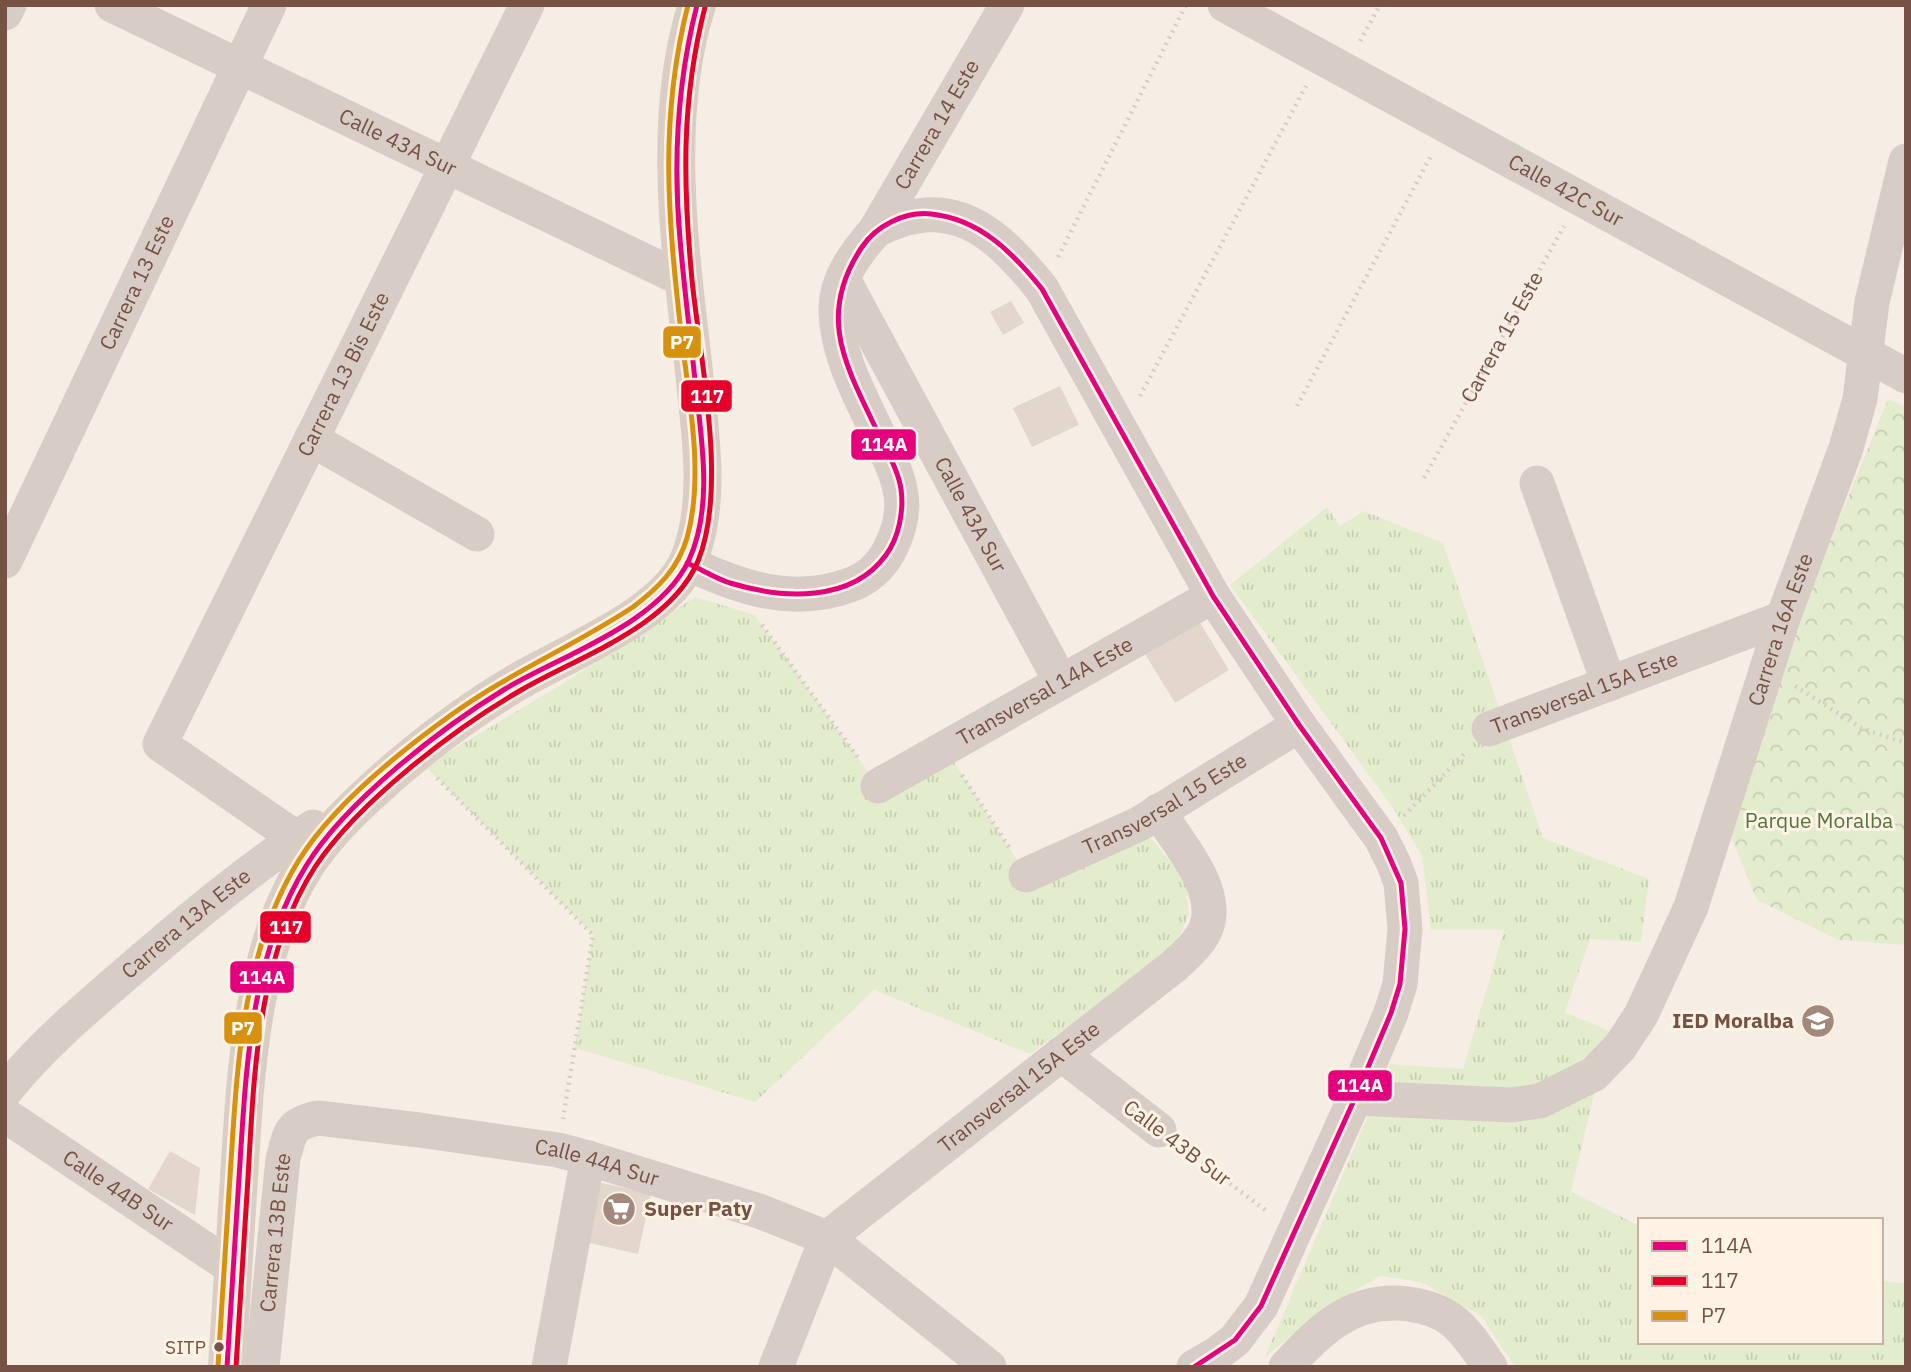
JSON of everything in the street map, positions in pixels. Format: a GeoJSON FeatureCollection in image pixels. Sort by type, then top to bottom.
{"type":"FeatureCollection","features":[{"type":"Feature","properties":{"kind":"main road"},"geometry":{"type":"LineString","coordinates":[[227,1367],[247,1079],[256,1014],[270,947],[304,867],[328,835],[399,766],[449,725],[486,701],[631,620],[668,591],[687,563],[698,530],[701,491],[698,414],[680,254],[677,132],[683,59],[698,5]]}},
{"type":"Feature","properties":{"kind":"street"},"geometry":{"type":"LineString","coordinates":[[5,13],[9,5]]}},
{"type":"Feature","properties":{"kind":"street","name":"Calle 43A Sur"},"geometry":{"type":"LineString","coordinates":[[112,5],[684,280]]}},
{"type":"Feature","properties":{"kind":"street","name":"Carrera 13 Este"},"geometry":{"type":"LineString","coordinates":[[5,561],[269,5]]}},
{"type":"Feature","properties":{"kind":"street","name":"Carrera 13 Bis Este"},"geometry":{"type":"LineString","coordinates":[[296,838],[160,744],[527,5]]}},
{"type":"Feature","properties":{"kind":"street","name":"Carrera 14 Este"},"geometry":{"type":"LineString","coordinates":[[843,279],[859,249],[875,232],[1007,5]]}},
{"type":"Feature","properties":{"kind":"street","name":"Calle 42C Sur"},"geometry":{"type":"LineString","coordinates":[[1225,5],[1906,376]]}},
{"type":"Feature","properties":{"kind":"street","name":"Carrera 16A Este"},"geometry":{"type":"LineString","coordinates":[[1355,1098],[1511,1105],[1540,1101],[1594,1074],[1620,1047],[1640,1015],[1691,907],[1783,618],[1846,448],[1860,399],[1872,302],[1906,161]]}},
{"type":"Feature","properties":{"kind":"street"},"geometry":{"type":"LineString","coordinates":[[875,232],[895,221],[926,214],[966,222],[1001,242],[1042,289],[1213,596],[1299,725],[1381,838],[1401,883],[1404,951],[1399,984],[1391,1013],[1355,1098],[1261,1306],[1249,1324],[1218,1353],[1194,1367]]}},
{"type":"Feature","properties":{"kind":"street"},"geometry":{"type":"LineString","coordinates":[[687,563],[729,582],[788,595],[813,594],[862,581],[884,561],[897,536],[902,511],[901,490],[845,361],[838,335],[836,309],[843,279]]}},
{"type":"Feature","properties":{"kind":"street","name":"Calle 43A Sur"},"geometry":{"type":"LineString","coordinates":[[843,279],[1061,682]]}},
{"type":"Feature","properties":{"kind":"street"},"geometry":{"type":"LineString","coordinates":[[311,439],[477,534]]}},
{"type":"Feature","properties":{"kind":"street"},"geometry":{"type":"LineString","coordinates":[[1537,483],[1609,684]]}},
{"type":"Feature","properties":{"kind":"street","name":"Transversal 14A Este"},"geometry":{"type":"LineString","coordinates":[[878,786],[1213,596]]}},
{"type":"Feature","properties":{"kind":"street","name":"Transversal 15A Este"},"geometry":{"type":"LineString","coordinates":[[1489,729],[1783,618]]}},
{"type":"Feature","properties":{"kind":"street","name":"Transversal 15 Este"},"geometry":{"type":"LineString","coordinates":[[1026,875],[1139,824],[1299,725]]}},
{"type":"Feature","properties":{"kind":"street","name":"Carrera 13A Este"},"geometry":{"type":"LineString","coordinates":[[5,1091],[87,1007],[185,923],[296,838],[399,766]]}},
{"type":"Feature","properties":{"kind":"street","name":"Transversal 15A Este"},"geometry":{"type":"LineString","coordinates":[[827,1238],[1174,966],[1192,949],[1206,929],[1208,894],[1202,879],[1158,811]]}},
{"type":"Feature","properties":{"kind":"street","name":"Calle 43B Sur"},"geometry":{"type":"LineString","coordinates":[[1061,1054],[1159,1130]]}},
{"type":"Feature","properties":{"kind":"street","name":"Calle 44B Sur"},"geometry":{"type":"LineString","coordinates":[[5,1115],[233,1268]]}},
{"type":"Feature","properties":{"kind":"street","name":"Calle 44A Sur"},"geometry":{"type":"LineString","coordinates":[[318,1118],[419,1130],[573,1154],[759,1211],[827,1238],[989,1367]]}},
{"type":"Feature","properties":{"kind":"street","name":"Carrera 13B Este"},"geometry":{"type":"LineString","coordinates":[[262,1367],[283,1159],[290,1131],[302,1121],[318,1118]]}},
{"type":"Feature","properties":{"kind":"street"},"geometry":{"type":"LineString","coordinates":[[549,1367],[573,1154]]}},
{"type":"Feature","properties":{"kind":"street"},"geometry":{"type":"LineString","coordinates":[[776,1367],[827,1238]]}},
{"type":"Feature","properties":{"kind":"street"},"geometry":{"type":"LineString","coordinates":[[1303,1360],[1343,1314],[1368,1305],[1391,1301],[1423,1306],[1452,1320],[1490,1367]]}},
{"type":"Feature","properties":{"kind":"path"},"geometry":{"type":"LineString","coordinates":[[1042,289],[1186,5]]}},
{"type":"Feature","properties":{"kind":"path"},"geometry":{"type":"LineString","coordinates":[[1121,431],[1333,64],[1380,5]]}},
{"type":"Feature","properties":{"kind":"path"},"geometry":{"type":"LineString","coordinates":[[1297,406],[1447,126]]}},
{"type":"Feature","properties":{"kind":"path","name":"Carrera 15 Este"},"geometry":{"type":"LineString","coordinates":[[1424,478],[1580,198]]}},
{"type":"Feature","properties":{"kind":"path"},"geometry":{"type":"LineString","coordinates":[[729,582],[878,786]]}},
{"type":"Feature","properties":{"kind":"path"},"geometry":{"type":"LineString","coordinates":[[1767,670],[1863,729],[1906,743]]}},
{"type":"Feature","properties":{"kind":"path","name":"Transversal 15A Este"},"geometry":{"type":"LineString","coordinates":[[1381,838],[1489,729]]}},
{"type":"Feature","properties":{"kind":"path"},"geometry":{"type":"LineString","coordinates":[[945,748],[1026,875]]}},
{"type":"Feature","properties":{"kind":"path"},"geometry":{"type":"LineString","coordinates":[[399,766],[593,935],[573,1154]]}},
{"type":"Feature","properties":{"kind":"path","name":"Calle 43B Sur"},"geometry":{"type":"LineString","coordinates":[[1159,1130],[1293,1232]]}},
{"type":"Feature","properties":{"kind":"green space","name":"Parque Moralba"},"geometry":{"type":"Polygon","coordinates":[[[1888,399],[1906,407],[1906,945],[1839,940],[1757,900],[1723,818],[1770,716],[1790,640],[1888,399]]]}},
{"type":"Feature","properties":{"kind":"green space"},"geometry":{"type":"Polygon","coordinates":[[[1327,507],[1340,526],[1364,511],[1443,543],[1543,838],[1649,879],[1641,942],[1590,939],[1565,1012],[1609,1031],[1571,1192],[1638,1225],[1638,1344],[1883,1344],[1883,1281],[1906,1283],[1906,1367],[1515,1367],[1481,1316],[1421,1282],[1380,1276],[1320,1312],[1265,1357],[1390,1064],[1463,1069],[1504,930],[1431,930],[1422,856],[1393,808],[1230,585],[1327,507]]]}},
{"type":"Feature","properties":{"kind":"green space"},"geometry":{"type":"Polygon","coordinates":[[[695,597],[755,615],[878,785],[945,748],[1026,874],[1139,824],[1186,880],[1189,915],[1172,952],[1030,1054],[874,990],[755,1102],[575,1048],[593,935],[425,766],[559,686],[695,597]]]}},
{"type":"Feature","properties":{"kind":"building"},"geometry":{"type":"Polygon","coordinates":[[[1011,301],[1024,323],[1003,335],[990,312],[1011,301]]]}},
{"type":"Feature","properties":{"kind":"building"},"geometry":{"type":"Polygon","coordinates":[[[1060,386],[1079,425],[1032,447],[1013,408],[1060,386]]]}},
{"type":"Feature","properties":{"kind":"building"},"geometry":{"type":"Polygon","coordinates":[[[1199,621],[1229,670],[1175,703],[1145,654],[1199,621]]]}},
{"type":"Feature","properties":{"kind":"building"},"geometry":{"type":"Polygon","coordinates":[[[170,1151],[200,1168],[195,1215],[148,1189],[170,1151]]]}},
{"type":"Feature","properties":{"kind":"building"},"geometry":{"type":"Polygon","coordinates":[[[598,1182],[651,1194],[638,1254],[585,1242],[598,1182]]]}},
{"type":"Feature","properties":{"kind":"transit line","name":"P7"},"geometry":{"type":"LineString","coordinates":[[218,1366],[236,1095],[245,1013],[265,934],[280,896],[299,860],[313,839],[348,800],[431,730],[473,700],[611,621],[642,600],[673,568],[687,538],[695,488],[695,462],[673,248],[669,168],[673,88],[688,5]]}},
{"type":"Feature","properties":{"kind":"transit line","name":"114A"},"geometry":{"type":"LineString","coordinates":[[227,1367],[244,1098],[254,1017],[272,939],[306,866],[323,842],[369,792],[424,745],[505,689],[607,636],[656,602],[675,583],[689,560],[697,539],[704,471],[682,257],[677,180],[681,92],[697,5]]}},
{"type":"Feature","properties":{"kind":"transit line","name":"117"},"geometry":{"type":"LineString","coordinates":[[236,1367],[253,1098],[262,1017],[281,939],[296,902],[315,867],[356,817],[410,768],[497,705],[622,637],[646,621],[667,604],[685,584],[698,561],[707,531],[711,461],[689,245],[686,143],[692,76],[705,7]]}},
{"type":"Feature","properties":{"kind":"transit line","name":"114A"},"geometry":{"type":"LineString","coordinates":[[687,563],[724,581],[750,588],[793,594],[815,593],[854,582],[871,571],[890,548],[901,515],[900,482],[847,364],[838,319],[840,296],[848,272],[862,247],[875,233],[892,222],[911,215],[949,217],[980,230],[994,240],[1042,289],[1213,596],[1299,725],[1381,838],[1401,883],[1405,929],[1400,984],[1391,1013],[1355,1098],[1261,1306],[1235,1340],[1194,1367]]}},
{"type":"Feature","properties":{"kind":"place","name":"IED Moralba"},"geometry":{"type":"Point","coordinates":[1818,1021]}},
{"type":"Feature","properties":{"kind":"place","name":"Super Paty"},"geometry":{"type":"Point","coordinates":[619,1209]}},
{"type":"Feature","properties":{"kind":"place","name":"SITP"},"geometry":{"type":"Point","coordinates":[219,1347]}}]}
